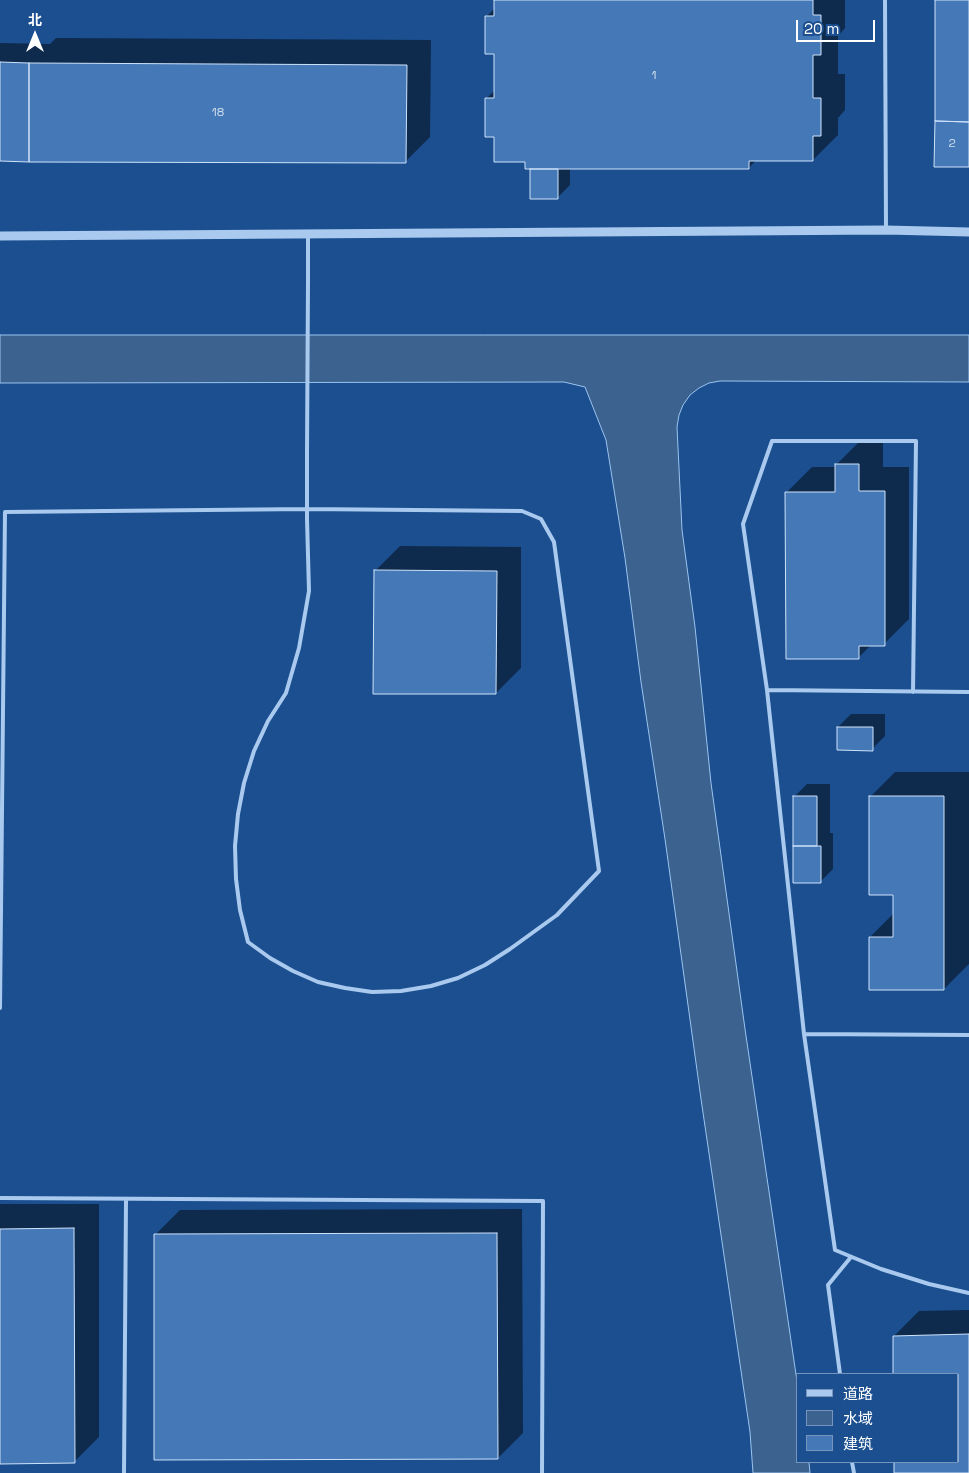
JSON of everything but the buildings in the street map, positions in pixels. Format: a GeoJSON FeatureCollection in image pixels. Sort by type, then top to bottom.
{"type":"FeatureCollection","features":[{"type":"Feature","properties":{"kind":"street"},"geometry":{"type":"LineString","coordinates":[[0,236],[886,230],[969,232]]}},
{"type":"Feature","properties":{"kind":"lane"},"geometry":{"type":"LineString","coordinates":[[885,0],[886,230]]}},
{"type":"Feature","properties":{"kind":"lane"},"geometry":{"type":"LineString","coordinates":[[0,1008],[3,519],[5,512],[307,509],[522,511],[541,519],[554,542],[599,871],[557,915],[510,949],[458,978],[431,986],[401,991],[372,992],[318,982],[293,972],[248,942],[240,910],[236,878],[235,846],[238,814],[244,782],[254,751],[268,721],[286,693],[299,648],[309,591],[307,509],[308,234]]}},
{"type":"Feature","properties":{"kind":"lane"},"geometry":{"type":"LineString","coordinates":[[913,692],[916,441],[772,441],[744,524],[767,690],[804,1034],[835,1250],[881,1269],[929,1284],[969,1293]]}},
{"type":"Feature","properties":{"kind":"lane"},"geometry":{"type":"LineString","coordinates":[[767,690],[969,692]]}},
{"type":"Feature","properties":{"kind":"lane"},"geometry":{"type":"LineString","coordinates":[[804,1034],[969,1035]]}},
{"type":"Feature","properties":{"kind":"lane"},"geometry":{"type":"LineString","coordinates":[[0,1198],[543,1201],[542,1473]]}},
{"type":"Feature","properties":{"kind":"lane"},"geometry":{"type":"LineString","coordinates":[[124,1473],[126,1200]]}},
{"type":"Feature","properties":{"kind":"lane"},"geometry":{"type":"LineString","coordinates":[[840,1373],[828,1285],[851,1257]]}},
{"type":"Feature","properties":{"kind":"water"},"geometry":{"type":"Polygon","coordinates":[[[0,335],[969,335],[969,382],[720,381],[709,383],[690,395],[683,405],[677,427],[682,530],[695,627],[711,783],[796,1374],[796,1463],[809,1463],[810,1473],[753,1473],[750,1432],[641,682],[625,558],[606,440],[585,387],[564,382],[0,383],[0,335]]]}}]}
